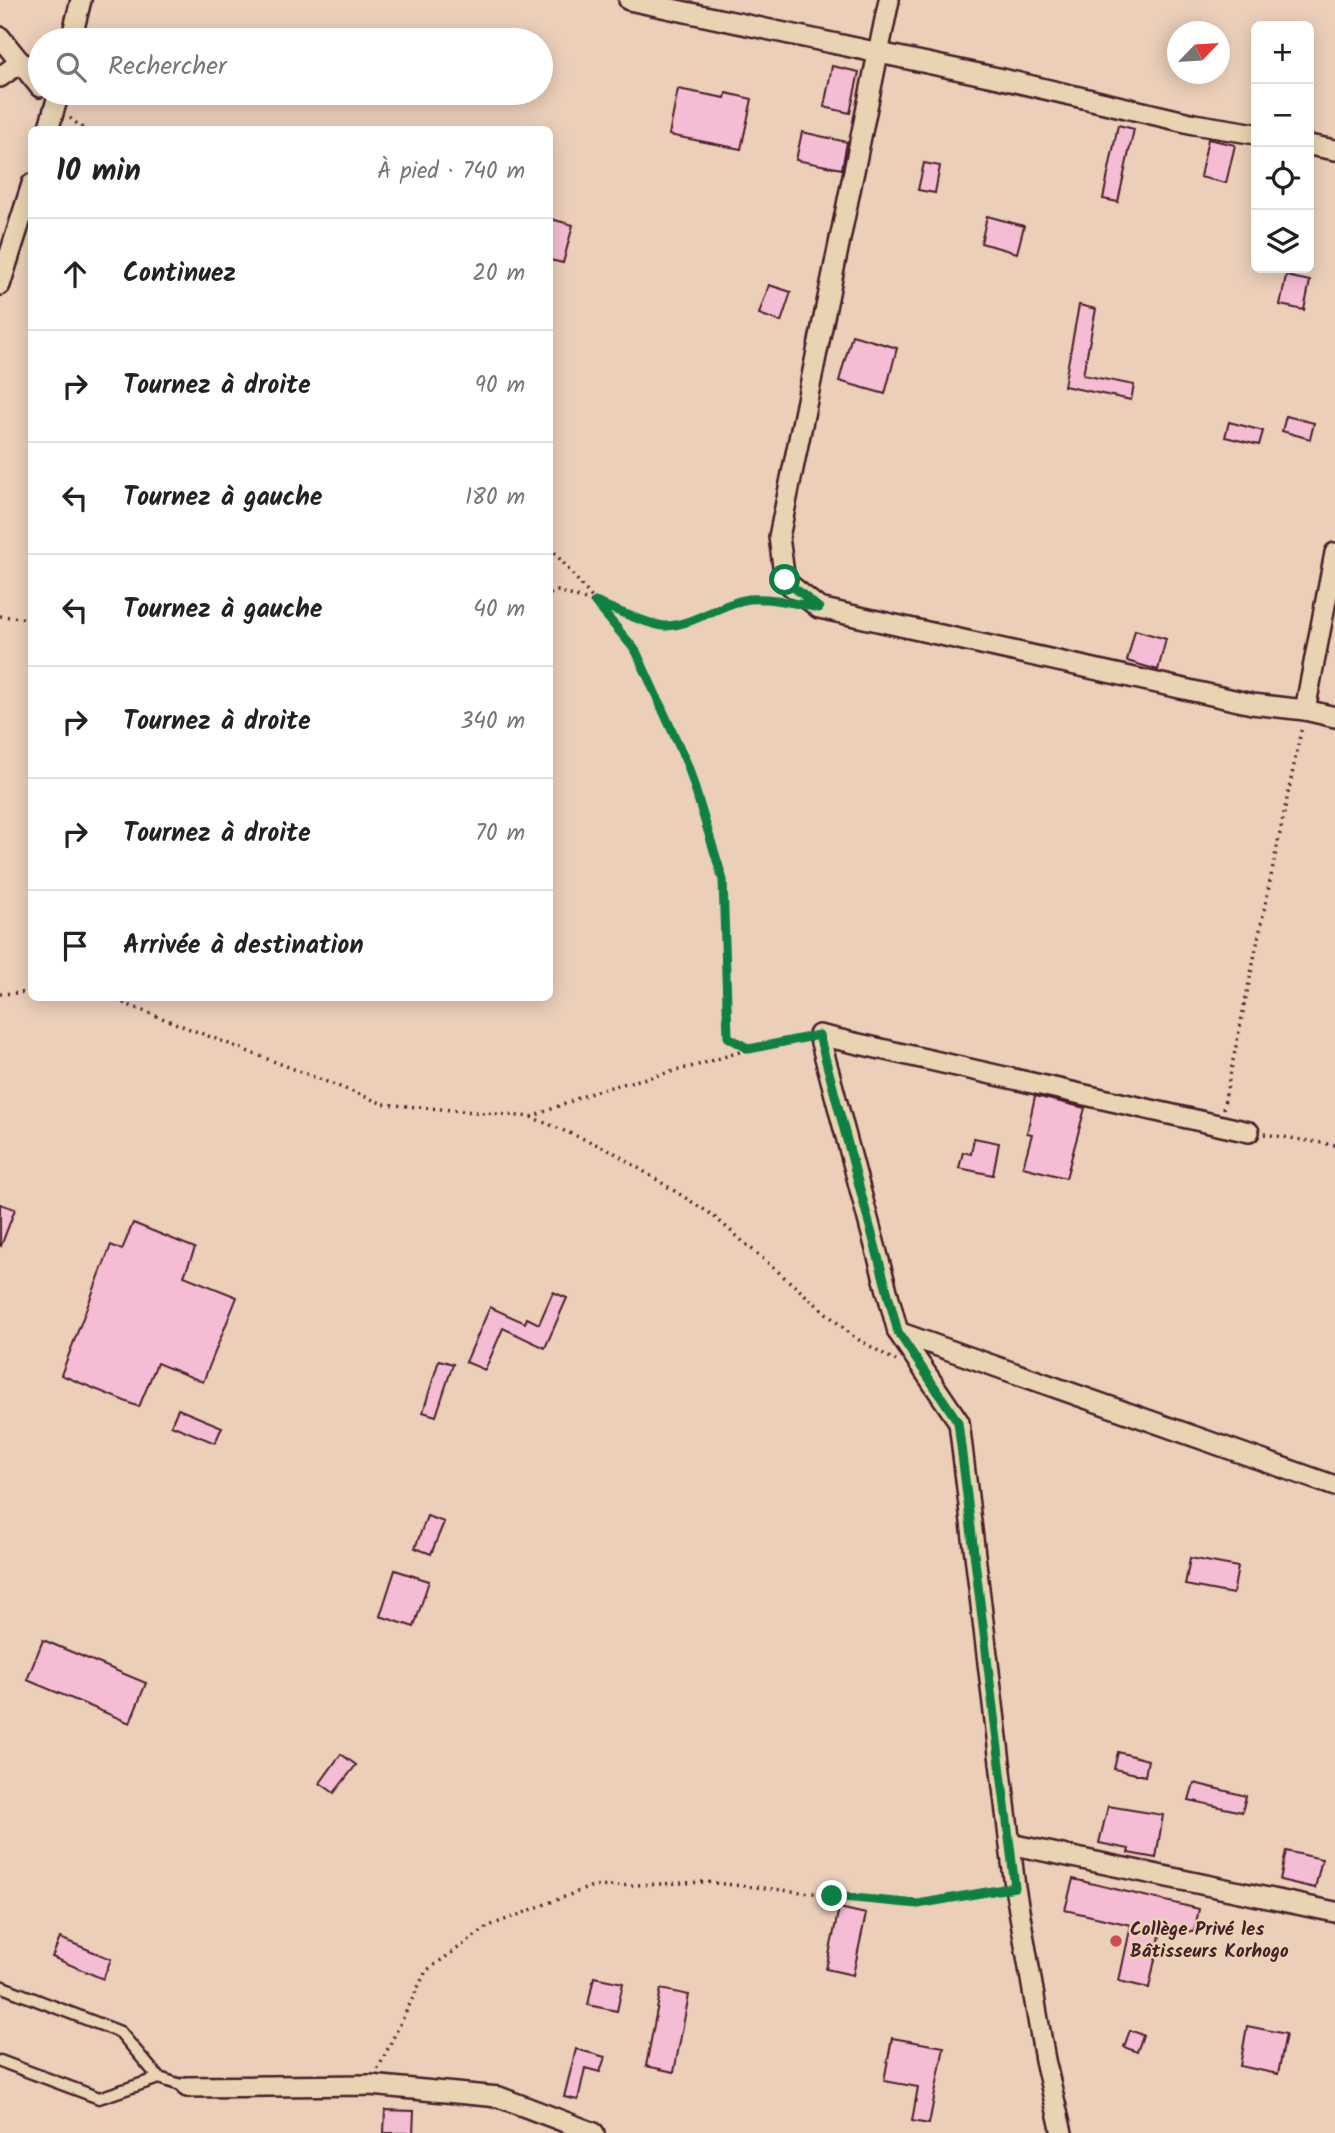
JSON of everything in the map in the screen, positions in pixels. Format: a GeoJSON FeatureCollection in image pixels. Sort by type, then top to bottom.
{"type":"FeatureCollection","features":[{"type":"Feature","properties":{"kind":"street"},"geometry":{"type":"LineString","coordinates":[[74,28],[81,0]]}},
{"type":"Feature","properties":{"kind":"street"},"geometry":{"type":"LineString","coordinates":[[628,0],[1194,124],[1251,133]]}},
{"type":"Feature","properties":{"kind":"street"},"geometry":{"type":"LineString","coordinates":[[889,0],[779,537],[785,580],[819,608],[1252,704],[1305,710],[1335,717]]}},
{"type":"Feature","properties":{"kind":"street"},"geometry":{"type":"LineString","coordinates":[[0,37],[28,71]]}},
{"type":"Feature","properties":{"kind":"street"},"geometry":{"type":"LineString","coordinates":[[0,77],[21,62]]}},
{"type":"Feature","properties":{"kind":"street"},"geometry":{"type":"LineString","coordinates":[[49,126],[52,105]]}},
{"type":"Feature","properties":{"kind":"street"},"geometry":{"type":"LineString","coordinates":[[1314,146],[1335,150]]}},
{"type":"Feature","properties":{"kind":"street"},"geometry":{"type":"LineString","coordinates":[[0,285],[28,197]]}},
{"type":"Feature","properties":{"kind":"street"},"geometry":{"type":"LineString","coordinates":[[1305,710],[1335,553]]}},
{"type":"Feature","properties":{"kind":"street"},"geometry":{"type":"LineString","coordinates":[[1062,2133],[1045,2060],[1015,1887],[958,1422],[898,1332],[819,1035],[1249,1132]]}},
{"type":"Feature","properties":{"kind":"street"},"geometry":{"type":"LineString","coordinates":[[898,1332],[1335,1486]]}},
{"type":"Feature","properties":{"kind":"street"},"geometry":{"type":"LineString","coordinates":[[1010,1844],[1335,1912]]}},
{"type":"Feature","properties":{"kind":"street"},"geometry":{"type":"LineString","coordinates":[[187,2087],[370,2085],[499,2097],[594,2133]]}},
{"type":"Feature","properties":{"kind":"lane"},"geometry":{"type":"LineString","coordinates":[[0,1986],[120,2032],[159,2078],[187,2087]]}},
{"type":"Feature","properties":{"kind":"lane"},"geometry":{"type":"LineString","coordinates":[[0,2061],[99,2098],[159,2078]]}},
{"type":"Feature","properties":{"kind":"path"},"geometry":{"type":"LineString","coordinates":[[553,551],[636,651],[688,766],[723,880],[728,1037],[749,1049]]}},
{"type":"Feature","properties":{"kind":"path"},"geometry":{"type":"LineString","coordinates":[[553,593],[558,591],[595,602],[664,626],[694,621],[748,599],[784,601]]}},
{"type":"Feature","properties":{"kind":"path"},"geometry":{"type":"LineString","coordinates":[[0,616],[28,619]]}},
{"type":"Feature","properties":{"kind":"path"},"geometry":{"type":"LineString","coordinates":[[1219,1127],[1305,710]]}},
{"type":"Feature","properties":{"kind":"path"},"geometry":{"type":"LineString","coordinates":[[0,994],[28,992]]}},
{"type":"Feature","properties":{"kind":"path"},"geometry":{"type":"LineString","coordinates":[[118,1001],[384,1104],[531,1117],[610,1150],[711,1214],[854,1337],[899,1363]]}},
{"type":"Feature","properties":{"kind":"path"},"geometry":{"type":"LineString","coordinates":[[531,1117],[599,1090],[749,1049],[819,1035]]}},
{"type":"Feature","properties":{"kind":"path"},"geometry":{"type":"LineString","coordinates":[[1249,1132],[1335,1145]]}},
{"type":"Feature","properties":{"kind":"path"},"geometry":{"type":"LineString","coordinates":[[370,2085],[426,1971],[489,1926],[590,1887],[705,1882],[918,1904],[1015,1887]]}},
{"type":"Feature","properties":{"kind":"building"},"geometry":{"type":"Polygon","coordinates":[[[832,66],[859,72],[850,113],[824,107],[832,66]]]}},
{"type":"Feature","properties":{"kind":"building"},"geometry":{"type":"Polygon","coordinates":[[[678,89],[725,98],[726,93],[752,99],[741,149],[669,135],[678,89]]]}},
{"type":"Feature","properties":{"kind":"building"},"geometry":{"type":"Polygon","coordinates":[[[1118,125],[1134,129],[1118,202],[1103,199],[1118,125]]]}},
{"type":"Feature","properties":{"kind":"building"},"geometry":{"type":"Polygon","coordinates":[[[802,132],[847,142],[842,169],[796,160],[802,132]]]}},
{"type":"Feature","properties":{"kind":"building"},"geometry":{"type":"Polygon","coordinates":[[[1208,139],[1235,145],[1226,183],[1200,177],[1208,139]]]}},
{"type":"Feature","properties":{"kind":"building"},"geometry":{"type":"Polygon","coordinates":[[[924,163],[940,166],[935,193],[918,190],[924,163]]]}},
{"type":"Feature","properties":{"kind":"building"},"geometry":{"type":"Polygon","coordinates":[[[987,216],[1024,226],[1017,253],[981,243],[987,216]]]}},
{"type":"Feature","properties":{"kind":"building"},"geometry":{"type":"Polygon","coordinates":[[[553,220],[573,225],[563,263],[553,261],[553,220]]]}},
{"type":"Feature","properties":{"kind":"building"},"geometry":{"type":"Polygon","coordinates":[[[1286,276],[1310,281],[1304,310],[1280,305],[1286,276]]]}},
{"type":"Feature","properties":{"kind":"building"},"geometry":{"type":"Polygon","coordinates":[[[769,285],[791,292],[781,322],[759,314],[769,285]]]}},
{"type":"Feature","properties":{"kind":"building"},"geometry":{"type":"Polygon","coordinates":[[[1079,305],[1096,309],[1083,375],[1134,385],[1131,400],[1064,386],[1079,305]]]}},
{"type":"Feature","properties":{"kind":"building"},"geometry":{"type":"Polygon","coordinates":[[[852,335],[897,348],[885,394],[839,381],[852,335]]]}},
{"type":"Feature","properties":{"kind":"building"},"geometry":{"type":"Polygon","coordinates":[[[1286,416],[1314,423],[1310,439],[1282,431],[1286,416]]]}},
{"type":"Feature","properties":{"kind":"building"},"geometry":{"type":"Polygon","coordinates":[[[1229,422],[1263,431],[1259,445],[1225,437],[1229,422]]]}},
{"type":"Feature","properties":{"kind":"building"},"geometry":{"type":"Polygon","coordinates":[[[1135,630],[1166,639],[1158,670],[1127,661],[1135,630]]]}},
{"type":"Feature","properties":{"kind":"building"},"geometry":{"type":"Polygon","coordinates":[[[1035,1096],[1085,1108],[1066,1178],[1023,1167],[1032,1134],[1027,1133],[1035,1096]]]}},
{"type":"Feature","properties":{"kind":"building"},"geometry":{"type":"Polygon","coordinates":[[[974,1138],[999,1143],[993,1175],[959,1168],[963,1152],[971,1154],[974,1138]]]}},
{"type":"Feature","properties":{"kind":"building"},"geometry":{"type":"Polygon","coordinates":[[[0,1204],[15,1209],[1,1246],[0,1245],[0,1204]]]}},
{"type":"Feature","properties":{"kind":"building"},"geometry":{"type":"Polygon","coordinates":[[[133,1223],[195,1248],[184,1276],[237,1297],[203,1382],[157,1363],[139,1407],[61,1375],[111,1245],[122,1250],[133,1223]]]}},
{"type":"Feature","properties":{"kind":"building"},"geometry":{"type":"Polygon","coordinates":[[[553,1292],[567,1298],[545,1348],[503,1328],[485,1370],[466,1362],[490,1307],[525,1323],[527,1318],[539,1324],[553,1292]]]}},
{"type":"Feature","properties":{"kind":"building"},"geometry":{"type":"Polygon","coordinates":[[[439,1360],[453,1364],[436,1416],[423,1412],[439,1360]]]}},
{"type":"Feature","properties":{"kind":"building"},"geometry":{"type":"Polygon","coordinates":[[[178,1409],[222,1427],[215,1443],[171,1425],[178,1409]]]}},
{"type":"Feature","properties":{"kind":"building"},"geometry":{"type":"Polygon","coordinates":[[[427,1516],[444,1522],[431,1554],[415,1548],[427,1516]]]}},
{"type":"Feature","properties":{"kind":"building"},"geometry":{"type":"Polygon","coordinates":[[[1190,1558],[1238,1567],[1233,1594],[1185,1585],[1190,1558]]]}},
{"type":"Feature","properties":{"kind":"building"},"geometry":{"type":"Polygon","coordinates":[[[395,1570],[429,1581],[414,1627],[380,1616],[395,1570]]]}},
{"type":"Feature","properties":{"kind":"building"},"geometry":{"type":"Polygon","coordinates":[[[43,1640],[146,1683],[130,1723],[27,1680],[43,1640]]]}},
{"type":"Feature","properties":{"kind":"building"},"geometry":{"type":"Polygon","coordinates":[[[1118,1752],[1148,1760],[1145,1776],[1114,1769],[1118,1752]]]}},
{"type":"Feature","properties":{"kind":"building"},"geometry":{"type":"Polygon","coordinates":[[[341,1754],[356,1765],[334,1793],[320,1783],[341,1754]]]}},
{"type":"Feature","properties":{"kind":"building"},"geometry":{"type":"Polygon","coordinates":[[[1194,1783],[1246,1796],[1242,1812],[1189,1800],[1194,1783]]]}},
{"type":"Feature","properties":{"kind":"building"},"geometry":{"type":"Polygon","coordinates":[[[1108,1806],[1163,1815],[1156,1858],[1128,1853],[1129,1849],[1099,1843],[1108,1806]]]}},
{"type":"Feature","properties":{"kind":"building"},"geometry":{"type":"Polygon","coordinates":[[[1286,1851],[1322,1859],[1315,1888],[1280,1880],[1286,1851]]]}},
{"type":"Feature","properties":{"kind":"building"},"geometry":{"type":"Polygon","coordinates":[[[1073,1879],[1199,1909],[1194,1932],[1162,1926],[1149,1988],[1119,1981],[1131,1925],[1065,1910],[1073,1879]]]}},
{"type":"Feature","properties":{"kind":"building"},"geometry":{"type":"Polygon","coordinates":[[[839,1908],[866,1914],[853,1975],[826,1969],[839,1908]]]}},
{"type":"Feature","properties":{"kind":"building"},"geometry":{"type":"Polygon","coordinates":[[[60,1938],[111,1959],[103,1979],[52,1957],[60,1938]]]}},
{"type":"Feature","properties":{"kind":"building"},"geometry":{"type":"Polygon","coordinates":[[[594,1977],[623,1983],[617,2011],[588,2005],[594,1977]]]}},
{"type":"Feature","properties":{"kind":"building"},"geometry":{"type":"Polygon","coordinates":[[[661,1989],[689,1995],[674,2072],[646,2066],[661,1989]]]}},
{"type":"Feature","properties":{"kind":"building"},"geometry":{"type":"Polygon","coordinates":[[[1247,2026],[1286,2034],[1278,2074],[1240,2066],[1247,2026]]]}},
{"type":"Feature","properties":{"kind":"building"},"geometry":{"type":"Polygon","coordinates":[[[1130,2030],[1143,2035],[1137,2052],[1124,2047],[1130,2030]]]}},
{"type":"Feature","properties":{"kind":"building"},"geometry":{"type":"Polygon","coordinates":[[[892,2038],[944,2047],[929,2124],[912,2121],[918,2087],[884,2081],[892,2038]]]}},
{"type":"Feature","properties":{"kind":"building"},"geometry":{"type":"Polygon","coordinates":[[[576,2049],[605,2057],[600,2072],[585,2068],[578,2100],[564,2097],[576,2049]]]}},
{"type":"Feature","properties":{"kind":"building"},"geometry":{"type":"Polygon","coordinates":[[[385,2110],[414,2111],[413,2133],[384,2133],[385,2110]]]}},
{"type":"Feature","properties":{"kind":"place","name":"Collège Privé les Bâtisseurs Korhogo"},"geometry":{"type":"Point","coordinates":[1116,1941]}},
{"type":"Feature","properties":{"kind":"route"},"geometry":{"type":"LineString","coordinates":[[785,580],[819,608],[773,599],[748,599],[694,621],[664,626],[595,602],[636,651],[688,766],[723,880],[728,1037],[749,1049],[819,1035],[898,1332],[958,1422],[1015,1887],[918,1904],[832,1896]]}}]}
